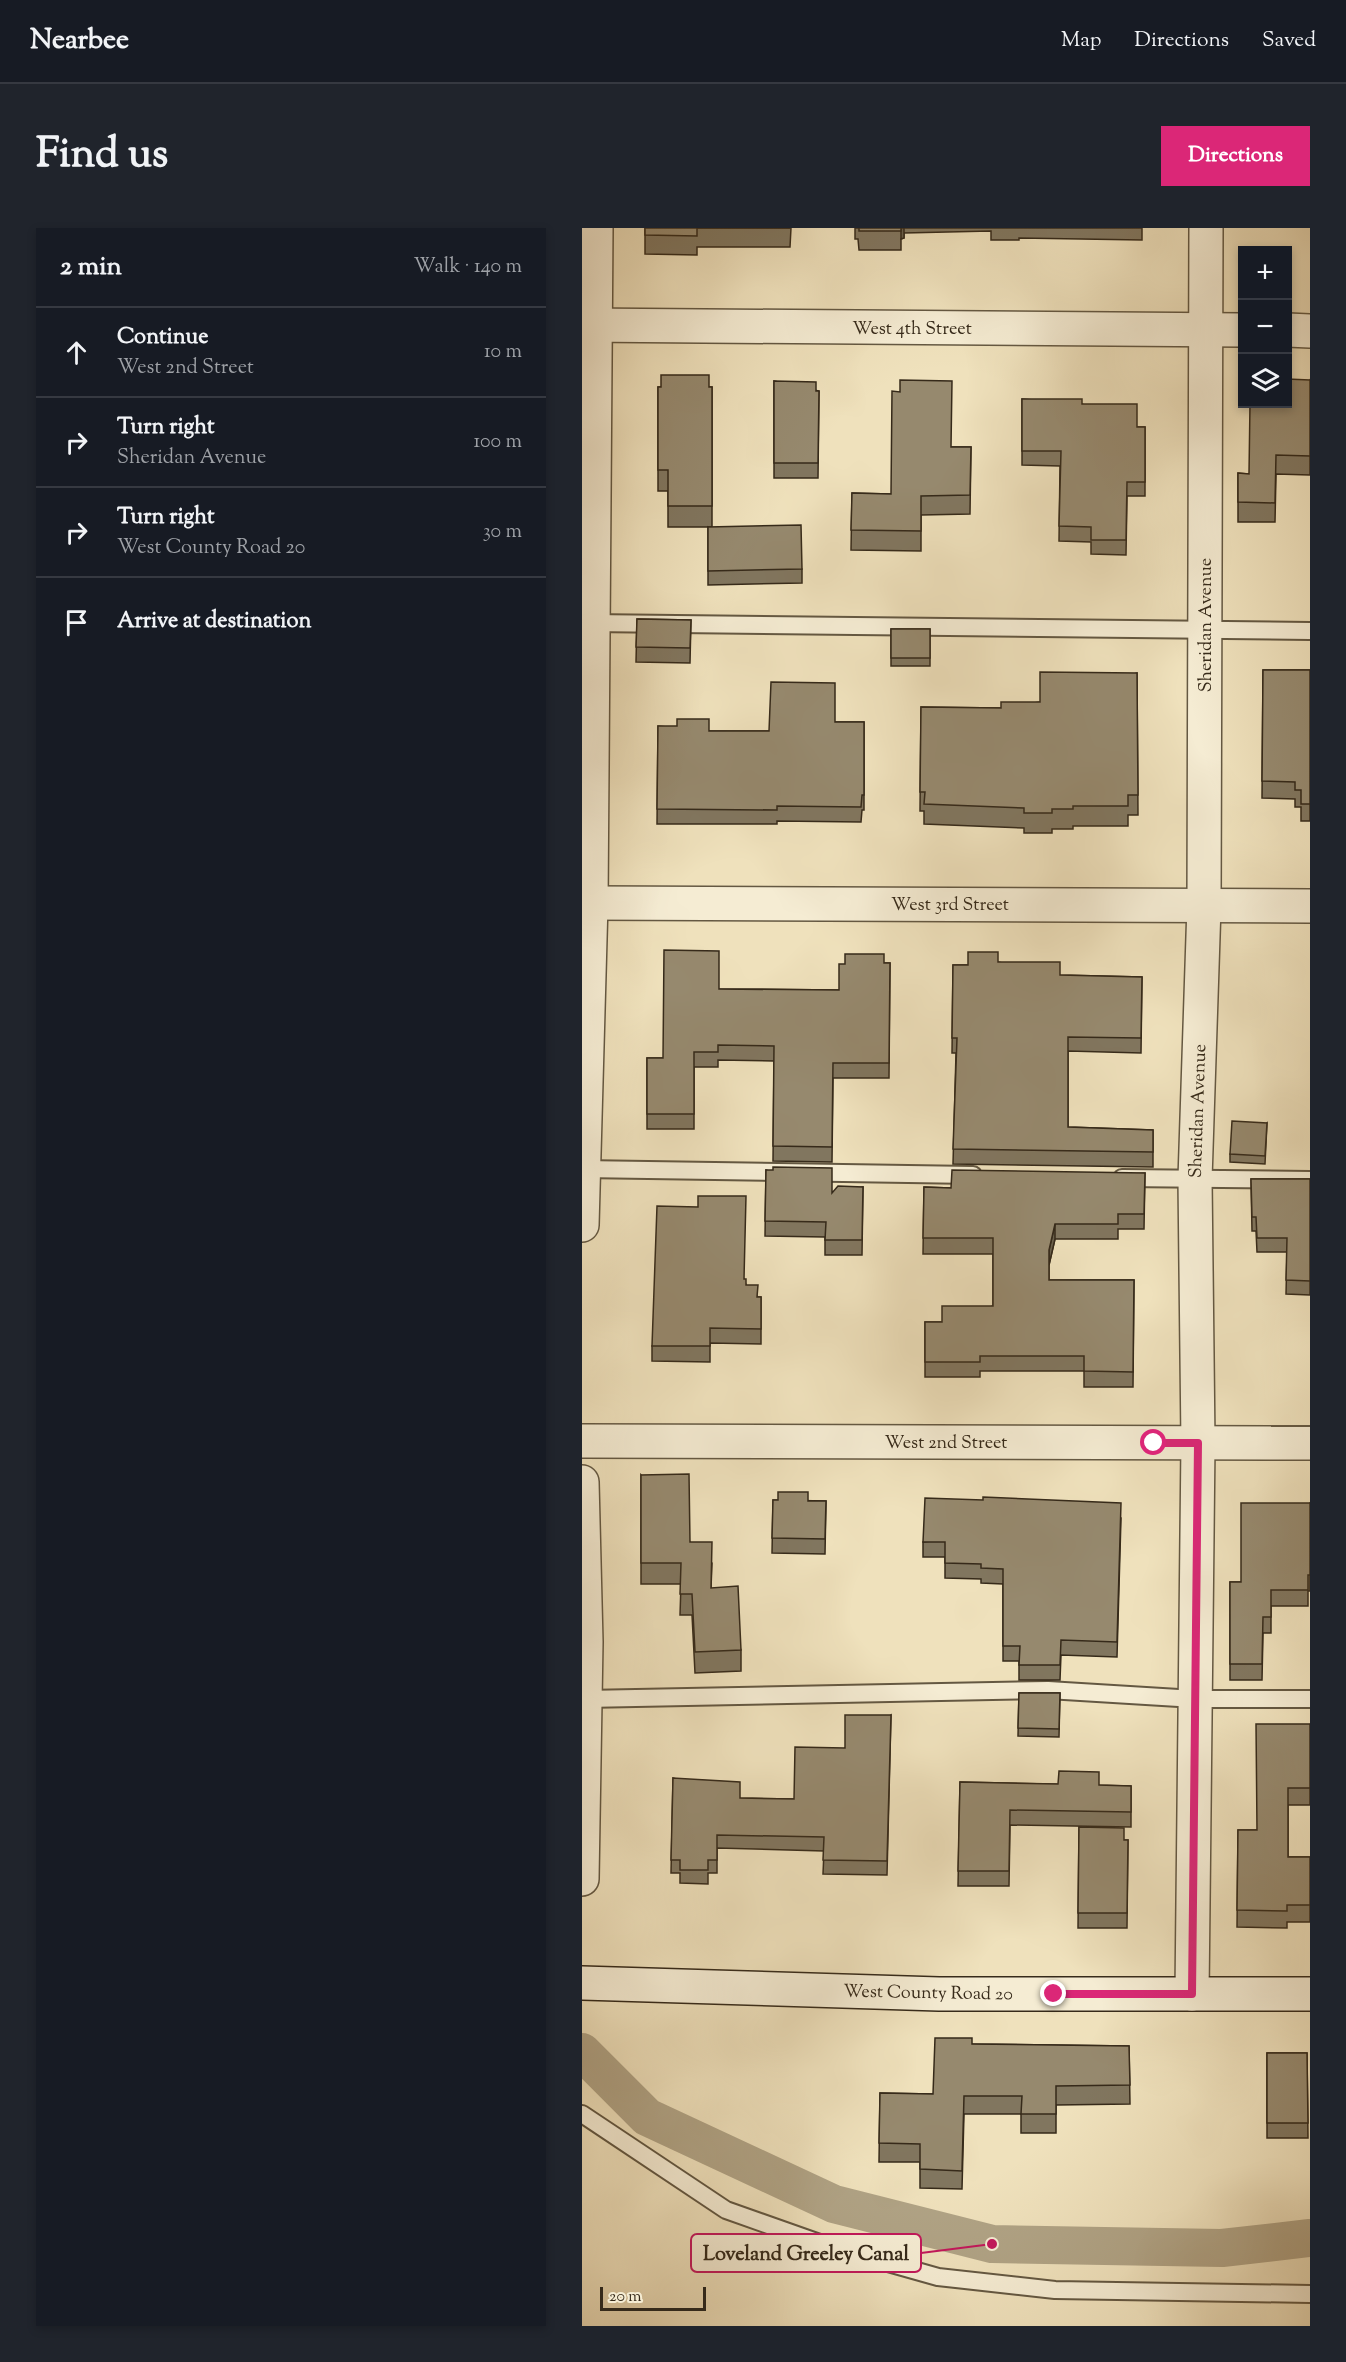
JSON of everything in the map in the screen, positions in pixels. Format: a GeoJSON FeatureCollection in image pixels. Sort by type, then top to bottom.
{"type":"FeatureCollection","features":[{"type":"Feature","properties":{"kind":"street"},"geometry":{"type":"LineString","coordinates":[[582,1226],[591,903],[587,623],[588,325],[596,228]]}},
{"type":"Feature","properties":{"kind":"street","name":"Sheridan Avenue"},"geometry":{"type":"LineString","coordinates":[[1192,1994],[1198,1443],[1195,1179],[1204,906],[1206,228]]}},
{"type":"Feature","properties":{"kind":"street","name":"West 4th Street"},"geometry":{"type":"LineString","coordinates":[[588,325],[1238,330]]}},
{"type":"Feature","properties":{"kind":"street"},"geometry":{"type":"LineString","coordinates":[[1292,330],[1310,330]]}},
{"type":"Feature","properties":{"kind":"street","name":"West 3rd Street"},"geometry":{"type":"LineString","coordinates":[[591,903],[1310,906]]}},
{"type":"Feature","properties":{"kind":"street","name":"West 2nd Street"},"geometry":{"type":"LineString","coordinates":[[582,1441],[1310,1443]]}},
{"type":"Feature","properties":{"kind":"street"},"geometry":{"type":"LineString","coordinates":[[582,1482],[585,1699],[582,1879]]}},
{"type":"Feature","properties":{"kind":"street","name":"West County Road 20"},"geometry":{"type":"LineString","coordinates":[[582,1983],[939,1994],[1310,1994]]}},
{"type":"Feature","properties":{"kind":"lane"},"geometry":{"type":"LineString","coordinates":[[587,623],[1310,631]]}},
{"type":"Feature","properties":{"kind":"lane"},"geometry":{"type":"LineString","coordinates":[[583,1169],[991,1176]]}},
{"type":"Feature","properties":{"kind":"lane"},"geometry":{"type":"LineString","coordinates":[[1111,1178],[1310,1180]]}},
{"type":"Feature","properties":{"kind":"lane"},"geometry":{"type":"LineString","coordinates":[[585,1699],[1048,1690],[1195,1699],[1310,1699]]}},
{"type":"Feature","properties":{"kind":"lane"},"geometry":{"type":"LineString","coordinates":[[582,2114],[726,2210],[828,2246],[938,2277],[1055,2290],[1310,2294]]}},
{"type":"Feature","properties":{"kind":"building"},"geometry":{"type":"Polygon","coordinates":[[[645,228],[697,228],[697,236],[645,235],[645,228]]]}},
{"type":"Feature","properties":{"kind":"building"},"geometry":{"type":"Polygon","coordinates":[[[859,228],[901,228],[901,231],[859,231],[859,228]]]}},
{"type":"Feature","properties":{"kind":"building"},"geometry":{"type":"Polygon","coordinates":[[[661,375],[709,375],[709,387],[712,387],[712,506],[668,506],[668,470],[658,470],[658,387],[661,387],[661,375]]]}},
{"type":"Feature","properties":{"kind":"building"},"geometry":{"type":"Polygon","coordinates":[[[1292,379],[1310,380],[1310,456],[1276,455],[1275,503],[1238,502],[1238,473],[1249,474],[1250,408],[1292,408],[1292,379]]]}},
{"type":"Feature","properties":{"kind":"building"},"geometry":{"type":"Polygon","coordinates":[[[900,380],[952,381],[951,447],[971,447],[970,495],[921,496],[921,531],[851,530],[852,493],[891,494],[892,391],[900,392],[900,380]]]}},
{"type":"Feature","properties":{"kind":"building"},"geometry":{"type":"Polygon","coordinates":[[[774,381],[816,382],[816,391],[819,391],[818,463],[774,463],[774,381]]]}},
{"type":"Feature","properties":{"kind":"building"},"geometry":{"type":"Polygon","coordinates":[[[1022,399],[1082,399],[1082,404],[1137,404],[1137,427],[1145,427],[1145,482],[1127,482],[1126,540],[1091,540],[1091,527],[1059,526],[1061,451],[1022,451],[1022,399]]]}},
{"type":"Feature","properties":{"kind":"building"},"geometry":{"type":"Polygon","coordinates":[[[801,525],[802,569],[708,571],[708,527],[801,525]]]}},
{"type":"Feature","properties":{"kind":"building"},"geometry":{"type":"Polygon","coordinates":[[[637,619],[691,620],[690,648],[636,647],[637,619]]]}},
{"type":"Feature","properties":{"kind":"building"},"geometry":{"type":"Polygon","coordinates":[[[891,629],[930,629],[930,658],[891,658],[891,629]]]}},
{"type":"Feature","properties":{"kind":"building"},"geometry":{"type":"Polygon","coordinates":[[[1263,670],[1310,670],[1310,804],[1301,804],[1301,790],[1295,790],[1295,782],[1262,781],[1263,670]]]}},
{"type":"Feature","properties":{"kind":"building"},"geometry":{"type":"Polygon","coordinates":[[[1040,672],[1137,673],[1138,795],[1128,795],[1128,806],[1073,806],[1073,809],[1052,809],[1052,813],[1024,813],[1024,808],[924,804],[925,792],[920,792],[921,707],[1001,708],[1001,702],[1040,702],[1040,672]]]}},
{"type":"Feature","properties":{"kind":"building"},"geometry":{"type":"Polygon","coordinates":[[[771,682],[835,683],[835,722],[864,722],[864,795],[862,795],[861,807],[777,806],[777,810],[657,809],[658,726],[677,726],[677,719],[709,719],[709,731],[769,731],[771,682]]]}},
{"type":"Feature","properties":{"kind":"building"},"geometry":{"type":"Polygon","coordinates":[[[664,950],[719,951],[719,989],[839,990],[839,964],[845,964],[845,954],[884,954],[884,963],[890,963],[889,1063],[833,1063],[832,1147],[773,1146],[774,1046],[718,1045],[718,1052],[694,1052],[694,1114],[647,1114],[647,1058],[663,1058],[664,950]]]}},
{"type":"Feature","properties":{"kind":"building"},"geometry":{"type":"Polygon","coordinates":[[[968,952],[998,952],[998,962],[1060,962],[1060,975],[1142,977],[1141,1038],[1068,1037],[1068,1127],[1153,1130],[1153,1152],[953,1149],[957,1038],[952,1038],[953,965],[968,965],[968,952]]]}},
{"type":"Feature","properties":{"kind":"building"},"geometry":{"type":"Polygon","coordinates":[[[1232,1121],[1267,1123],[1265,1156],[1230,1154],[1232,1121]]]}},
{"type":"Feature","properties":{"kind":"building"},"geometry":{"type":"Polygon","coordinates":[[[773,1167],[832,1168],[832,1193],[838,1186],[863,1187],[862,1240],[825,1240],[826,1222],[765,1221],[766,1170],[773,1170],[773,1167]]]}},
{"type":"Feature","properties":{"kind":"building"},"geometry":{"type":"Polygon","coordinates":[[[952,1170],[1145,1173],[1144,1214],[1118,1214],[1118,1224],[1055,1224],[1049,1250],[1049,1280],[1134,1280],[1133,1372],[1084,1371],[1084,1356],[980,1356],[980,1362],[925,1362],[925,1322],[942,1322],[942,1306],[993,1306],[993,1238],[923,1238],[924,1187],[951,1188],[952,1170]]]}},
{"type":"Feature","properties":{"kind":"building"},"geometry":{"type":"Polygon","coordinates":[[[1251,1179],[1310,1179],[1310,1281],[1286,1280],[1287,1238],[1257,1238],[1256,1217],[1252,1217],[1251,1179]]]}},
{"type":"Feature","properties":{"kind":"building"},"geometry":{"type":"Polygon","coordinates":[[[698,1196],[746,1196],[744,1279],[746,1279],[746,1285],[758,1285],[757,1297],[761,1297],[761,1329],[710,1328],[710,1346],[652,1346],[657,1206],[698,1207],[698,1196]]]}},
{"type":"Feature","properties":{"kind":"building"},"geometry":{"type":"Polygon","coordinates":[[[689,1474],[690,1542],[712,1542],[711,1588],[738,1586],[741,1650],[695,1652],[692,1594],[680,1594],[681,1563],[641,1563],[641,1475],[689,1474]]]}},
{"type":"Feature","properties":{"kind":"building"},"geometry":{"type":"Polygon","coordinates":[[[778,1492],[808,1492],[808,1501],[826,1501],[825,1539],[772,1538],[773,1500],[778,1500],[778,1492]]]}},
{"type":"Feature","properties":{"kind":"building"},"geometry":{"type":"Polygon","coordinates":[[[983,1497],[1121,1503],[1117,1642],[1061,1640],[1060,1665],[1019,1665],[1020,1646],[1003,1646],[1003,1569],[981,1568],[981,1564],[945,1563],[945,1542],[923,1542],[925,1498],[983,1500],[983,1497]]]}},
{"type":"Feature","properties":{"kind":"building"},"geometry":{"type":"Polygon","coordinates":[[[1241,1503],[1310,1503],[1308,1590],[1271,1590],[1271,1617],[1263,1617],[1262,1664],[1230,1664],[1230,1582],[1241,1582],[1241,1503]]]}},
{"type":"Feature","properties":{"kind":"building"},"geometry":{"type":"Polygon","coordinates":[[[1019,1693],[1060,1693],[1059,1729],[1018,1728],[1019,1693]]]}},
{"type":"Feature","properties":{"kind":"building"},"geometry":{"type":"Polygon","coordinates":[[[845,1715],[891,1715],[887,1861],[823,1860],[824,1837],[717,1835],[717,1860],[708,1860],[708,1870],[680,1870],[680,1860],[671,1860],[673,1778],[740,1782],[740,1798],[794,1799],[795,1747],[845,1748],[845,1715]]]}},
{"type":"Feature","properties":{"kind":"building"},"geometry":{"type":"Polygon","coordinates":[[[1256,1724],[1310,1724],[1310,1788],[1288,1788],[1288,1857],[1310,1857],[1310,1905],[1287,1905],[1287,1911],[1237,1910],[1238,1830],[1257,1830],[1256,1724]]]}},
{"type":"Feature","properties":{"kind":"building"},"geometry":{"type":"Polygon","coordinates":[[[1059,1771],[1099,1772],[1099,1785],[1131,1786],[1131,1812],[1010,1810],[1009,1871],[958,1871],[960,1782],[1058,1784],[1059,1771]]]}},
{"type":"Feature","properties":{"kind":"building"},"geometry":{"type":"Polygon","coordinates":[[[1079,1827],[1124,1828],[1124,1840],[1128,1840],[1127,1913],[1078,1913],[1079,1827]]]}},
{"type":"Feature","properties":{"kind":"building"},"geometry":{"type":"Polygon","coordinates":[[[935,2038],[972,2038],[972,2044],[1129,2046],[1130,2085],[1056,2086],[1056,2114],[1021,2114],[1022,2096],[964,2096],[962,2171],[920,2169],[920,2144],[879,2143],[880,2093],[933,2094],[935,2038]]]}},
{"type":"Feature","properties":{"kind":"building"},"geometry":{"type":"Polygon","coordinates":[[[1267,2053],[1307,2053],[1308,2123],[1267,2123],[1267,2053]]]}},
{"type":"Feature","properties":{"kind":"waterway"},"geometry":{"type":"LineString","coordinates":[[582,2052],[647,2117],[834,2204],[992,2244],[1222,2248],[1310,2238]]}},
{"type":"Feature","properties":{"kind":"place","name":"Loveland Greeley Canal"},"geometry":{"type":"Point","coordinates":[992,2244]}},
{"type":"Feature","properties":{"kind":"route"},"geometry":{"type":"LineString","coordinates":[[1054,1994],[1192,1994],[1198,1443],[1154,1443]]}}]}
